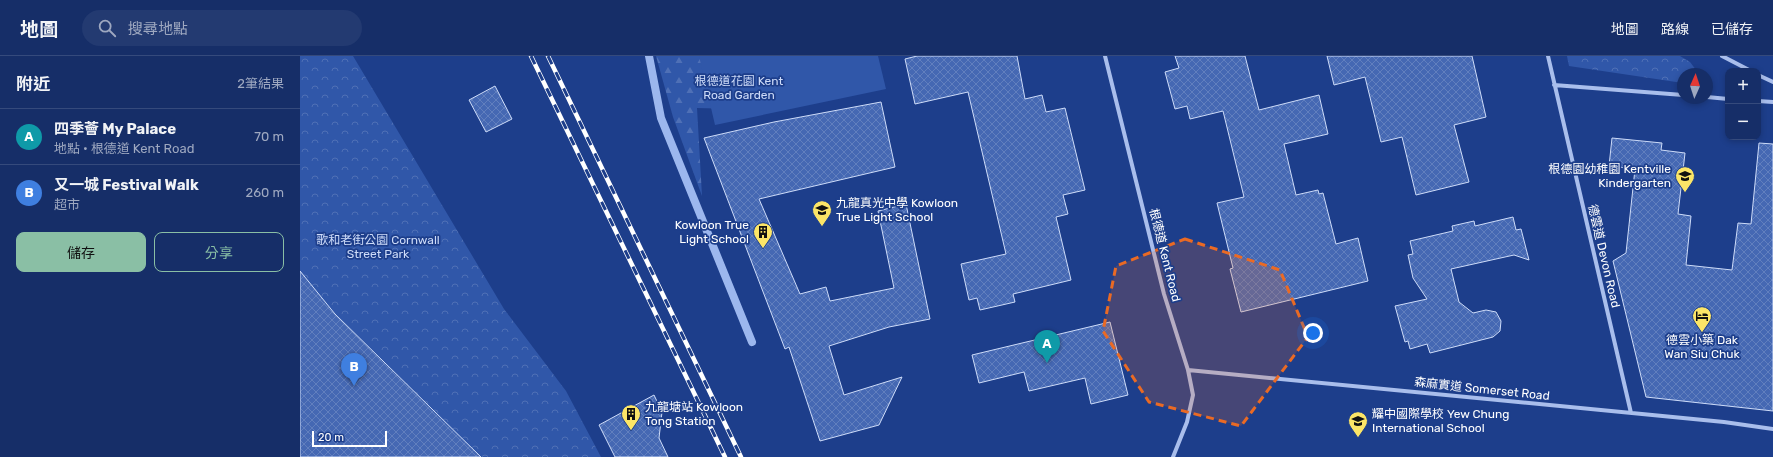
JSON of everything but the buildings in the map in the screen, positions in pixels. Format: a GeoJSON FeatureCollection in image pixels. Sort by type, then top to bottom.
{"type":"FeatureCollection","features":[{"type":"Feature","properties":{"kind":"street","name":"根德道 Kent Road"},"geometry":{"type":"LineString","coordinates":[[1105,56],[1164,294],[1188,370],[1193,396],[1187,422],[1173,457]]}},
{"type":"Feature","properties":{"kind":"street","name":"德雲道 Devon Road"},"geometry":{"type":"LineString","coordinates":[[1548,56],[1631,413]]}},
{"type":"Feature","properties":{"kind":"street"},"geometry":{"type":"LineString","coordinates":[[1722,56],[1745,68]]}},
{"type":"Feature","properties":{"kind":"street"},"geometry":{"type":"LineString","coordinates":[[1761,76],[1773,82]]}},
{"type":"Feature","properties":{"kind":"street"},"geometry":{"type":"LineString","coordinates":[[1554,85],[1677,95]]}},
{"type":"Feature","properties":{"kind":"street"},"geometry":{"type":"LineString","coordinates":[[1713,98],[1725,99]]}},
{"type":"Feature","properties":{"kind":"street"},"geometry":{"type":"LineString","coordinates":[[1761,101],[1773,102]]}},
{"type":"Feature","properties":{"kind":"street","name":"森麻實道 Somerset Road"},"geometry":{"type":"LineString","coordinates":[[1188,370],[1631,413],[1773,429]]}},
{"type":"Feature","properties":{"kind":"highlighted area"},"geometry":{"type":"Polygon","coordinates":[[[1185,239],[1280,270],[1308,337],[1241,426],[1149,402],[1103,331],[1116,266],[1185,239]]]}},
{"type":"Feature","properties":{"kind":"green space","name":"歌和老街公園 Cornwall Street Park"},"geometry":{"type":"Polygon","coordinates":[[[300,56],[353,56],[504,309],[566,391],[601,457],[481,457],[335,314],[300,271],[300,56]]]}},
{"type":"Feature","properties":{"kind":"green space"},"geometry":{"type":"Polygon","coordinates":[[[656,56],[728,56],[738,109],[697,108],[702,196],[673,117],[656,56]]]}},
{"type":"Feature","properties":{"kind":"green space","name":"根德道花園 Kent Road Garden"},"geometry":{"type":"Polygon","coordinates":[[[699,56],[878,56],[886,89],[715,125],[699,56]]]}},
{"type":"Feature","properties":{"kind":"green space"},"geometry":{"type":"Polygon","coordinates":[[[1567,56],[1680,56],[1690,62],[1694,68],[1677,68],[1677,82],[1569,66],[1567,56]]]}},
{"type":"Feature","properties":{"kind":"waterway"},"geometry":{"type":"LineString","coordinates":[[649,56],[661,118],[752,342]]}},
{"type":"Feature","properties":{"kind":"railway"},"geometry":{"type":"LineString","coordinates":[[531,56],[725,457]]}},
{"type":"Feature","properties":{"kind":"railway"},"geometry":{"type":"LineString","coordinates":[[548,56],[741,457]]}},
{"type":"Feature","properties":{"kind":"place","name":"根德園幼稚園 Kentville Kindergarten"},"geometry":{"type":"Point","coordinates":[1685,193]}},
{"type":"Feature","properties":{"kind":"place","name":"九龍真光中學 Kowloon True Light School"},"geometry":{"type":"Point","coordinates":[822,227]}},
{"type":"Feature","properties":{"kind":"place","name":"Kowloon True Light School"},"geometry":{"type":"Point","coordinates":[763,249]}},
{"type":"Feature","properties":{"kind":"place","name":"德雲小築 Dak Wan Siu Chuk"},"geometry":{"type":"Point","coordinates":[1702,333]}},
{"type":"Feature","properties":{"kind":"place","name":"四季薈 My Palace"},"geometry":{"type":"Point","coordinates":[1047,363]}},
{"type":"Feature","properties":{"kind":"place","name":"又一城 Festival Walk"},"geometry":{"type":"Point","coordinates":[354,386]}},
{"type":"Feature","properties":{"kind":"place","name":"九龍塘站 Kowloon Tong Station"},"geometry":{"type":"Point","coordinates":[631,431]}},
{"type":"Feature","properties":{"kind":"place","name":"耀中國際學校 Yew Chung International School"},"geometry":{"type":"Point","coordinates":[1358,438]}}]}
